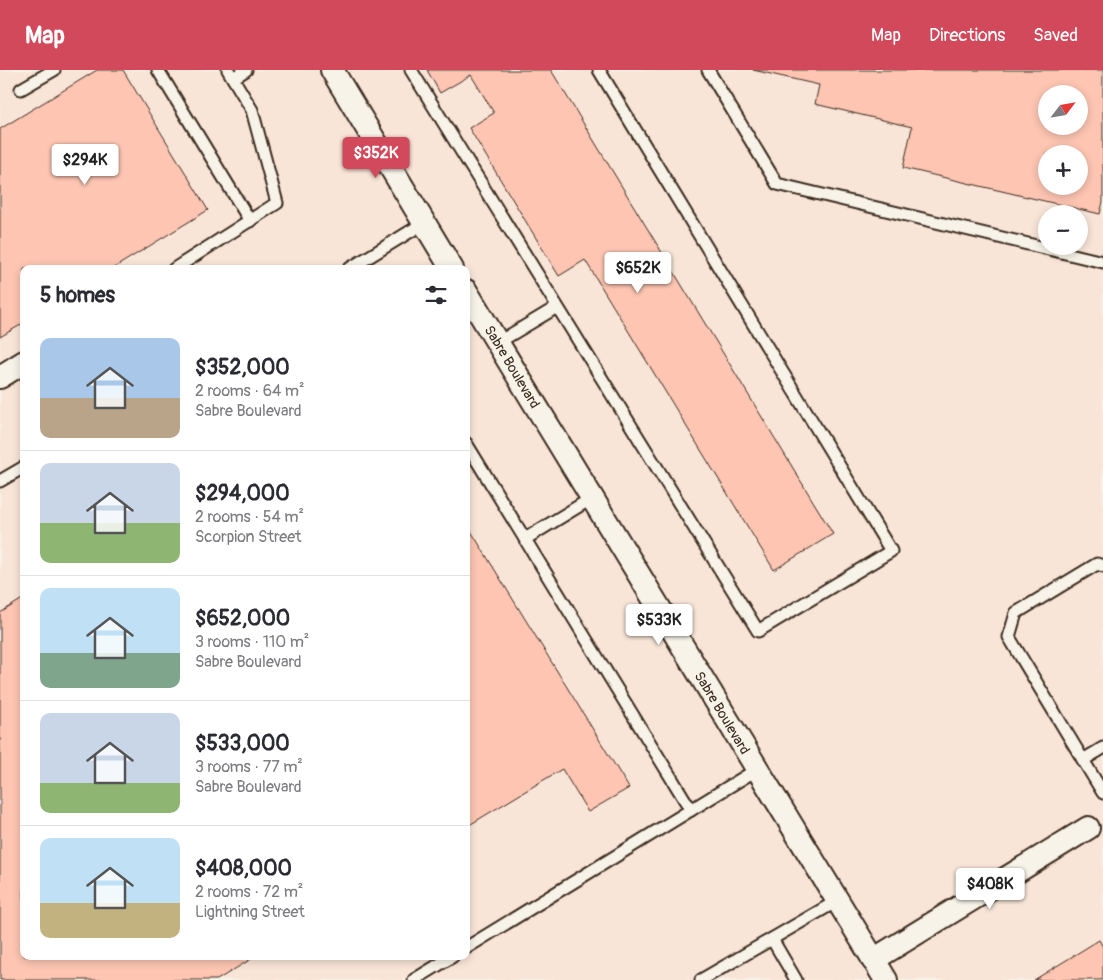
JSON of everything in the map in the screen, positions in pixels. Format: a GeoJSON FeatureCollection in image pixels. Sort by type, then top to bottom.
{"type":"FeatureCollection","features":[{"type":"Feature","properties":{"kind":"street"},"geometry":{"type":"LineString","coordinates":[[332,70],[450,265]]}},
{"type":"Feature","properties":{"kind":"street","name":"Sabre Boulevard"},"geometry":{"type":"LineString","coordinates":[[470,299],[756,770],[886,980]]}},
{"type":"Feature","properties":{"kind":"street"},"geometry":{"type":"LineString","coordinates":[[0,376],[20,364]]}},
{"type":"Feature","properties":{"kind":"street"},"geometry":{"type":"LineString","coordinates":[[874,960],[1088,828]]}},
{"type":"Feature","properties":{"kind":"lane"},"geometry":{"type":"LineString","coordinates":[[21,89],[54,70]]}},
{"type":"Feature","properties":{"kind":"lane"},"geometry":{"type":"LineString","coordinates":[[158,70],[250,220]]}},
{"type":"Feature","properties":{"kind":"lane"},"geometry":{"type":"LineString","coordinates":[[180,265],[276,203],[252,110],[231,74],[246,70]]}},
{"type":"Feature","properties":{"kind":"lane"},"geometry":{"type":"LineString","coordinates":[[411,70],[758,631],[891,551],[599,70]]}},
{"type":"Feature","properties":{"kind":"lane"},"geometry":{"type":"LineString","coordinates":[[708,70],[777,184],[1103,262]]}},
{"type":"Feature","properties":{"kind":"lane"},"geometry":{"type":"LineString","coordinates":[[358,265],[424,223]]}},
{"type":"Feature","properties":{"kind":"lane"},"geometry":{"type":"LineString","coordinates":[[497,343],[557,307]]}},
{"type":"Feature","properties":{"kind":"lane"},"geometry":{"type":"LineString","coordinates":[[470,450],[691,810]]}},
{"type":"Feature","properties":{"kind":"lane"},"geometry":{"type":"LineString","coordinates":[[0,481],[20,469]]}},
{"type":"Feature","properties":{"kind":"lane"},"geometry":{"type":"LineString","coordinates":[[525,539],[592,498]]}},
{"type":"Feature","properties":{"kind":"lane"},"geometry":{"type":"LineString","coordinates":[[1103,566],[1097,564],[1016,613],[1009,637],[1103,793]]}},
{"type":"Feature","properties":{"kind":"lane"},"geometry":{"type":"LineString","coordinates":[[1084,760],[1103,748]]}},
{"type":"Feature","properties":{"kind":"lane"},"geometry":{"type":"LineString","coordinates":[[470,946],[756,770]]}},
{"type":"Feature","properties":{"kind":"lane"},"geometry":{"type":"LineString","coordinates":[[701,980],[838,901]]}},
{"type":"Feature","properties":{"kind":"lane"},"geometry":{"type":"LineString","coordinates":[[772,939],[796,980]]}},
{"type":"Feature","properties":{"kind":"lane"},"geometry":{"type":"LineString","coordinates":[[414,980],[446,960]]}},
{"type":"Feature","properties":{"kind":"shaded area"},"geometry":{"type":"Polygon","coordinates":[[[0,70],[1103,70],[1103,980],[0,980],[0,70]]]}},
{"type":"Feature","properties":{"kind":"building"},"geometry":{"type":"Polygon","coordinates":[[[97,70],[123,70],[208,210],[119,265],[20,265],[20,325],[0,337],[0,129],[97,70]]]}},
{"type":"Feature","properties":{"kind":"building"},"geometry":{"type":"Polygon","coordinates":[[[427,70],[551,70],[833,534],[774,570],[585,260],[559,276],[469,128],[494,113],[471,75],[440,93],[427,70]]]}},
{"type":"Feature","properties":{"kind":"building"},"geometry":{"type":"Polygon","coordinates":[[[753,70],[1103,70],[1103,202],[1100,214],[1088,211],[1088,205],[1061,205],[903,168],[912,127],[815,104],[819,85],[753,70]]]}},
{"type":"Feature","properties":{"kind":"building"},"geometry":{"type":"Polygon","coordinates":[[[470,530],[629,788],[588,812],[562,769],[470,825],[470,530]]]}},
{"type":"Feature","properties":{"kind":"building"},"geometry":{"type":"Polygon","coordinates":[[[20,600],[20,960],[250,960],[217,980],[0,980],[0,613],[20,600]]]}},
{"type":"Feature","properties":{"kind":"building"},"geometry":{"type":"Polygon","coordinates":[[[1099,940],[1103,947],[1103,980],[1034,980],[1099,940]]]}}]}
